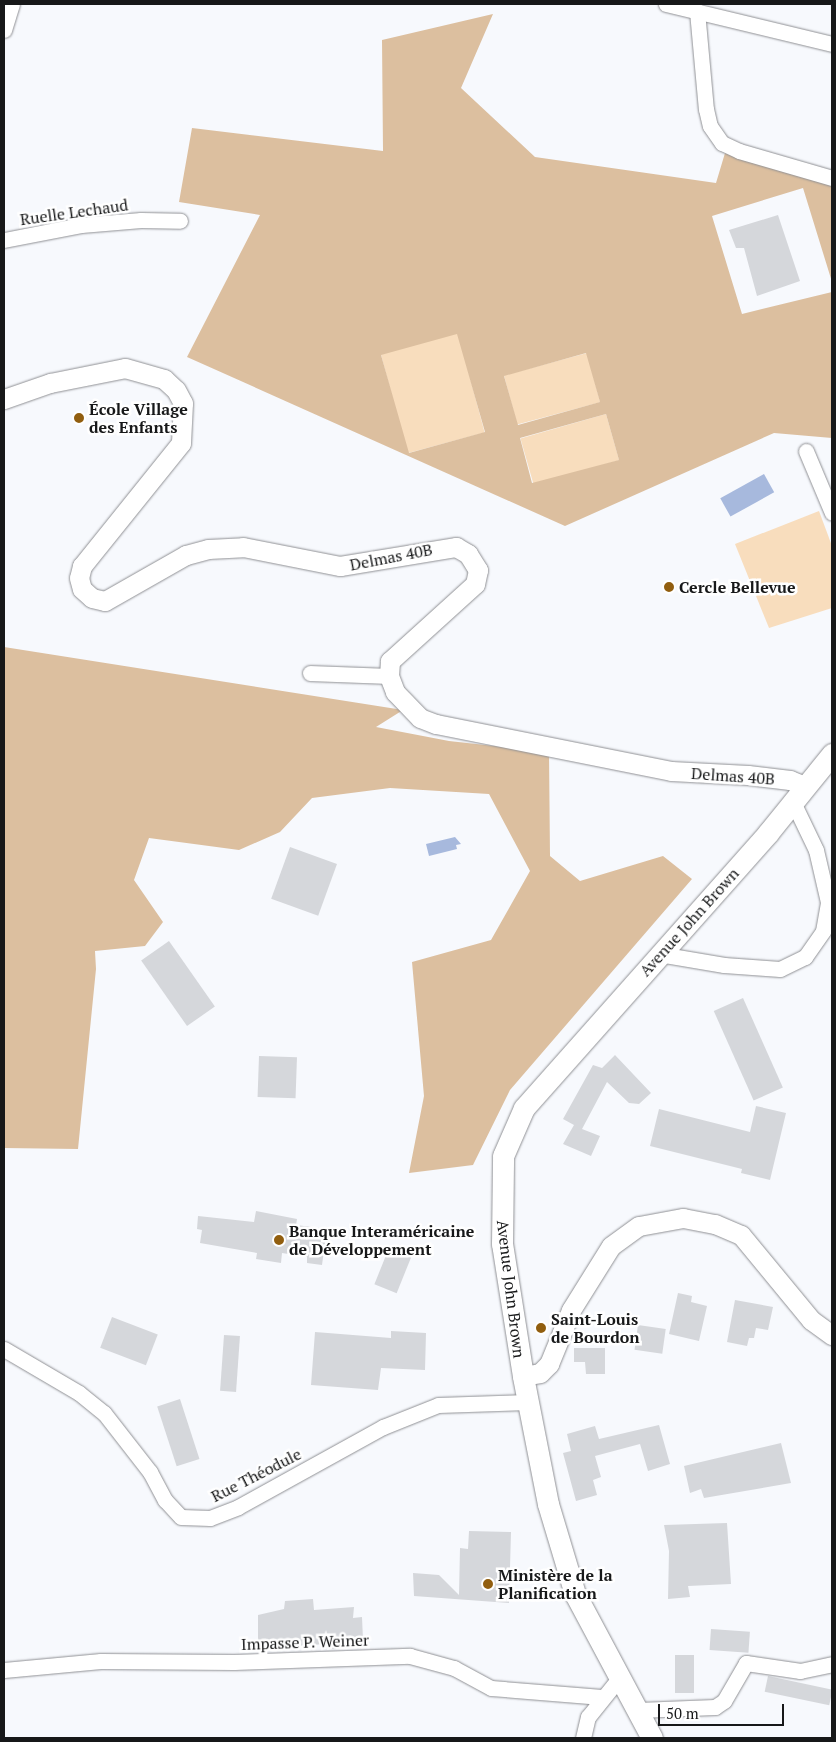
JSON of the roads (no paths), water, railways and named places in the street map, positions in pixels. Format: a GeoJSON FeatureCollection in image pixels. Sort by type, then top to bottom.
{"type":"FeatureCollection","features":[{"type":"Feature","properties":{"kind":"main road","name":"Avenue John Brown"},"geometry":{"type":"LineString","coordinates":[[652,1738],[576,1594],[548,1504],[523,1376],[502,1244],[501,1176],[506,1145],[524,1108],[832,754]]}},
{"type":"Feature","properties":{"kind":"street"},"geometry":{"type":"LineString","coordinates":[[4,30],[12,4]]}},
{"type":"Feature","properties":{"kind":"street"},"geometry":{"type":"LineString","coordinates":[[666,4],[832,44]]}},
{"type":"Feature","properties":{"kind":"street"},"geometry":{"type":"LineString","coordinates":[[697,11],[706,109],[710,126],[722,143],[739,151],[832,178]]}},
{"type":"Feature","properties":{"kind":"street","name":"Ruelle Lechaud"},"geometry":{"type":"LineString","coordinates":[[4,240],[81,225],[141,220],[180,221]]}},
{"type":"Feature","properties":{"kind":"street","name":"Delmas 40B"},"geometry":{"type":"LineString","coordinates":[[4,399],[50,383],[125,368],[164,378],[176,390],[183,404],[181,443],[82,566],[79,578],[82,589],[92,598],[105,601],[186,555],[208,549],[243,547],[340,566],[364,565],[444,547],[456,547],[468,554],[478,570],[475,584],[398,651],[390,661],[389,676],[403,702],[420,718],[436,724],[671,772],[748,775],[790,780],[799,794]]}},
{"type":"Feature","properties":{"kind":"street"},"geometry":{"type":"LineString","coordinates":[[806,451],[832,513]]}},
{"type":"Feature","properties":{"kind":"street"},"geometry":{"type":"LineString","coordinates":[[310,673],[389,676]]}},
{"type":"Feature","properties":{"kind":"street"},"geometry":{"type":"LineString","coordinates":[[659,954],[724,965],[780,969],[805,957],[823,931],[828,902],[816,850],[799,794]]}},
{"type":"Feature","properties":{"kind":"street"},"geometry":{"type":"LineString","coordinates":[[523,1376],[540,1373],[549,1364],[571,1310],[611,1246],[639,1226],[683,1218],[715,1224],[741,1235],[811,1320],[832,1335]]}},
{"type":"Feature","properties":{"kind":"street","name":"Rue Théodule"},"geometry":{"type":"LineString","coordinates":[[4,1349],[52,1376],[104,1413],[150,1472],[165,1500],[181,1516],[200,1518],[210,1518],[238,1507],[382,1427],[438,1405],[528,1402]]}},
{"type":"Feature","properties":{"kind":"street","name":"Impasse P. Weiner"},"geometry":{"type":"LineString","coordinates":[[4,1670],[101,1661],[234,1662],[410,1656],[454,1668],[491,1688],[602,1697]]}},
{"type":"Feature","properties":{"kind":"street"},"geometry":{"type":"LineString","coordinates":[[638,1710],[715,1707],[724,1701],[746,1663],[800,1671],[832,1664]]}},
{"type":"Feature","properties":{"kind":"street"},"geometry":{"type":"LineString","coordinates":[[583,1738],[588,1717],[602,1697],[620,1677]]}},
{"type":"Feature","properties":{"kind":"water"},"geometry":{"type":"Polygon","coordinates":[[[764,474],[774,492],[730,517],[720,498],[764,474]]]}},
{"type":"Feature","properties":{"kind":"water"},"geometry":{"type":"Polygon","coordinates":[[[455,837],[461,844],[456,845],[457,849],[429,856],[426,844],[455,837]]]}},
{"type":"Feature","properties":{"kind":"place","name":"École Village des Enfants"},"geometry":{"type":"Point","coordinates":[79,418]}},
{"type":"Feature","properties":{"kind":"place","name":"Cercle Bellevue"},"geometry":{"type":"Point","coordinates":[669,587]}},
{"type":"Feature","properties":{"kind":"place","name":"Banque Interaméricaine de Développement"},"geometry":{"type":"Point","coordinates":[279,1240]}},
{"type":"Feature","properties":{"kind":"place","name":"Saint-Louis de Bourdon"},"geometry":{"type":"Point","coordinates":[541,1328]}},
{"type":"Feature","properties":{"kind":"place","name":"Ministère de la Planification"},"geometry":{"type":"Point","coordinates":[488,1584]}}]}
